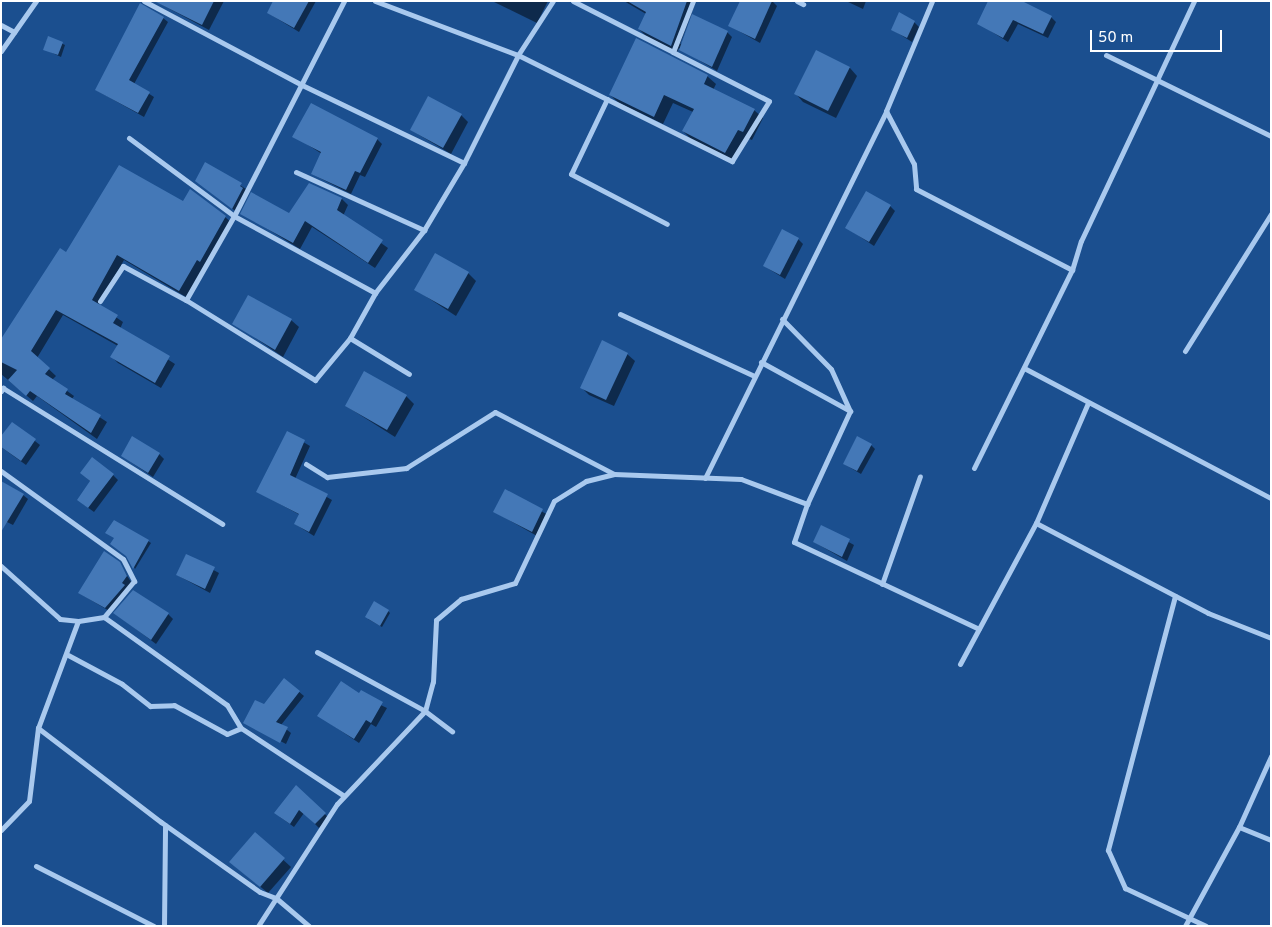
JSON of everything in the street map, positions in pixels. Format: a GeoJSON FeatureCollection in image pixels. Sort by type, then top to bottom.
{"type":"FeatureCollection","features":[{"type":"Feature","properties":{"kind":"street"},"geometry":{"type":"LineString","coordinates":[[1,52],[36,1]]}},
{"type":"Feature","properties":{"kind":"street"},"geometry":{"type":"LineString","coordinates":[[144,1],[302,85],[464,163]]}},
{"type":"Feature","properties":{"kind":"street"},"geometry":{"type":"LineString","coordinates":[[186,300],[234,216],[344,1]]}},
{"type":"Feature","properties":{"kind":"street"},"geometry":{"type":"LineString","coordinates":[[375,1],[518,55],[732,161],[769,101],[573,1]]}},
{"type":"Feature","properties":{"kind":"street"},"geometry":{"type":"LineString","coordinates":[[100,301],[123,266],[186,300],[315,380],[350,338],[375,293],[424,230],[464,163],[518,55],[553,1]]}},
{"type":"Feature","properties":{"kind":"street"},"geometry":{"type":"LineString","coordinates":[[673,52],[693,1]]}},
{"type":"Feature","properties":{"kind":"street"},"geometry":{"type":"LineString","coordinates":[[797,1],[803,4]]}},
{"type":"Feature","properties":{"kind":"street"},"geometry":{"type":"LineString","coordinates":[[705,478],[886,111],[932,1]]}},
{"type":"Feature","properties":{"kind":"street"},"geometry":{"type":"LineString","coordinates":[[974,468],[1072,270],[1081,241],[1194,1]]}},
{"type":"Feature","properties":{"kind":"street"},"geometry":{"type":"LineString","coordinates":[[1,24],[14,32]]}},
{"type":"Feature","properties":{"kind":"street"},"geometry":{"type":"LineString","coordinates":[[1106,55],[1271,136]]}},
{"type":"Feature","properties":{"kind":"street"},"geometry":{"type":"LineString","coordinates":[[607,99],[571,174],[667,224]]}},
{"type":"Feature","properties":{"kind":"street"},"geometry":{"type":"LineString","coordinates":[[886,111],[914,164],[916,189],[1072,270]]}},
{"type":"Feature","properties":{"kind":"street"},"geometry":{"type":"LineString","coordinates":[[129,138],[234,216],[375,293]]}},
{"type":"Feature","properties":{"kind":"street"},"geometry":{"type":"LineString","coordinates":[[296,172],[424,230]]}},
{"type":"Feature","properties":{"kind":"street"},"geometry":{"type":"LineString","coordinates":[[1185,352],[1271,214]]}},
{"type":"Feature","properties":{"kind":"street"},"geometry":{"type":"LineString","coordinates":[[620,314],[754,376]]}},
{"type":"Feature","properties":{"kind":"street"},"geometry":{"type":"LineString","coordinates":[[782,320],[831,368],[850,411],[807,504],[794,542],[979,629]]}},
{"type":"Feature","properties":{"kind":"street"},"geometry":{"type":"LineString","coordinates":[[350,338],[409,374]]}},
{"type":"Feature","properties":{"kind":"street"},"geometry":{"type":"LineString","coordinates":[[761,362],[850,411]]}},
{"type":"Feature","properties":{"kind":"street"},"geometry":{"type":"LineString","coordinates":[[1024,368],[1271,498]]}},
{"type":"Feature","properties":{"kind":"street"},"geometry":{"type":"LineString","coordinates":[[1,391],[3,388],[222,524]]}},
{"type":"Feature","properties":{"kind":"street"},"geometry":{"type":"LineString","coordinates":[[960,664],[1036,523],[1088,403]]}},
{"type":"Feature","properties":{"kind":"street"},"geometry":{"type":"LineString","coordinates":[[306,464],[327,477],[406,468],[495,412],[614,474]]}},
{"type":"Feature","properties":{"kind":"street"},"geometry":{"type":"LineString","coordinates":[[1,471],[123,559],[134,581],[104,617],[78,622],[60,619],[1,566]]}},
{"type":"Feature","properties":{"kind":"street"},"geometry":{"type":"LineString","coordinates":[[258,926],[344,796],[425,711],[433,682],[436,620],[461,599],[515,583],[554,501],[586,481],[614,474],[741,479],[807,504]]}},
{"type":"Feature","properties":{"kind":"street"},"geometry":{"type":"LineString","coordinates":[[882,584],[920,476]]}},
{"type":"Feature","properties":{"kind":"street"},"geometry":{"type":"LineString","coordinates":[[1036,523],[1174,596],[1271,638]]}},
{"type":"Feature","properties":{"kind":"street"},"geometry":{"type":"LineString","coordinates":[[1174,596],[1108,850],[1125,888],[1189,916],[1206,926]]}},
{"type":"Feature","properties":{"kind":"street"},"geometry":{"type":"LineString","coordinates":[[104,617],[227,705],[241,728],[344,796]]}},
{"type":"Feature","properties":{"kind":"street"},"geometry":{"type":"LineString","coordinates":[[1,830],[29,801],[38,728],[68,655],[78,622]]}},
{"type":"Feature","properties":{"kind":"street"},"geometry":{"type":"LineString","coordinates":[[317,652],[425,711],[452,731]]}},
{"type":"Feature","properties":{"kind":"street"},"geometry":{"type":"LineString","coordinates":[[68,655],[122,684],[150,706],[174,705],[227,734],[241,728]]}},
{"type":"Feature","properties":{"kind":"street"},"geometry":{"type":"LineString","coordinates":[[38,728],[165,825],[260,892],[276,898],[309,926]]}},
{"type":"Feature","properties":{"kind":"street"},"geometry":{"type":"LineString","coordinates":[[1185,926],[1239,827],[1271,756]]}},
{"type":"Feature","properties":{"kind":"street"},"geometry":{"type":"LineString","coordinates":[[164,926],[165,825]]}},
{"type":"Feature","properties":{"kind":"street"},"geometry":{"type":"LineString","coordinates":[[1239,827],[1271,840]]}},
{"type":"Feature","properties":{"kind":"street"},"geometry":{"type":"LineString","coordinates":[[36,866],[154,926]]}},
{"type":"Feature","properties":{"kind":"building"},"geometry":{"type":"Polygon","coordinates":[[[154,1],[214,1],[202,25],[154,1]]]}},
{"type":"Feature","properties":{"kind":"building"},"geometry":{"type":"Polygon","coordinates":[[[273,1],[309,1],[294,28],[267,13],[273,1]]]}},
{"type":"Feature","properties":{"kind":"building"},"geometry":{"type":"Polygon","coordinates":[[[627,1],[687,1],[671,46],[638,29],[646,12],[627,1]]]}},
{"type":"Feature","properties":{"kind":"building"},"geometry":{"type":"Polygon","coordinates":[[[740,1],[772,1],[755,39],[728,26],[740,1]]]}},
{"type":"Feature","properties":{"kind":"building"},"geometry":{"type":"Polygon","coordinates":[[[988,1],[1022,1],[1052,16],[1043,34],[1013,20],[1003,38],[977,24],[988,1]]]}},
{"type":"Feature","properties":{"kind":"building"},"geometry":{"type":"Polygon","coordinates":[[[140,3],[164,17],[129,80],[150,92],[138,113],[95,90],[140,3]]]}},
{"type":"Feature","properties":{"kind":"building"},"geometry":{"type":"Polygon","coordinates":[[[899,12],[915,21],[907,38],[891,30],[899,12]]]}},
{"type":"Feature","properties":{"kind":"building"},"geometry":{"type":"Polygon","coordinates":[[[692,14],[728,31],[712,67],[679,50],[692,14]]]}},
{"type":"Feature","properties":{"kind":"building"},"geometry":{"type":"Polygon","coordinates":[[[48,36],[63,42],[58,55],[43,50],[48,36]]]}},
{"type":"Feature","properties":{"kind":"building"},"geometry":{"type":"Polygon","coordinates":[[[636,38],[708,75],[704,84],[755,109],[743,132],[738,130],[725,153],[682,131],[694,109],[664,95],[654,117],[609,95],[636,38]]]}},
{"type":"Feature","properties":{"kind":"building"},"geometry":{"type":"Polygon","coordinates":[[[816,50],[850,67],[828,111],[794,94],[816,50]]]}},
{"type":"Feature","properties":{"kind":"building"},"geometry":{"type":"Polygon","coordinates":[[[428,96],[462,114],[443,148],[410,130],[428,96]]]}},
{"type":"Feature","properties":{"kind":"building"},"geometry":{"type":"Polygon","coordinates":[[[311,103],[378,138],[360,173],[355,171],[346,190],[311,174],[321,152],[292,137],[311,103]]]}},
{"type":"Feature","properties":{"kind":"building"},"geometry":{"type":"Polygon","coordinates":[[[205,162],[242,183],[240,186],[243,188],[232,209],[195,181],[205,162]]]}},
{"type":"Feature","properties":{"kind":"building"},"geometry":{"type":"Polygon","coordinates":[[[119,165],[183,201],[190,189],[226,216],[200,262],[197,260],[179,291],[117,255],[92,300],[118,315],[113,323],[170,356],[155,383],[110,357],[118,344],[56,310],[31,351],[50,368],[45,374],[68,389],[65,394],[101,415],[91,433],[30,391],[26,396],[8,380],[17,370],[1,362],[1,339],[60,248],[66,252],[119,165]]]}},
{"type":"Feature","properties":{"kind":"building"},"geometry":{"type":"Polygon","coordinates":[[[309,183],[342,198],[337,210],[383,240],[368,263],[305,221],[293,243],[240,214],[251,192],[289,213],[309,183]]]}},
{"type":"Feature","properties":{"kind":"building"},"geometry":{"type":"Polygon","coordinates":[[[866,191],[891,205],[869,242],[845,228],[866,191]]]}},
{"type":"Feature","properties":{"kind":"building"},"geometry":{"type":"Polygon","coordinates":[[[782,229],[799,238],[780,275],[763,266],[782,229]]]}},
{"type":"Feature","properties":{"kind":"building"},"geometry":{"type":"Polygon","coordinates":[[[435,253],[469,272],[448,309],[414,290],[435,253]]]}},
{"type":"Feature","properties":{"kind":"building"},"geometry":{"type":"Polygon","coordinates":[[[248,295],[292,319],[275,350],[232,324],[248,295]]]}},
{"type":"Feature","properties":{"kind":"building"},"geometry":{"type":"Polygon","coordinates":[[[602,340],[628,353],[606,400],[580,388],[602,340]]]}},
{"type":"Feature","properties":{"kind":"building"},"geometry":{"type":"Polygon","coordinates":[[[364,371],[407,395],[387,430],[345,406],[364,371]]]}},
{"type":"Feature","properties":{"kind":"building"},"geometry":{"type":"Polygon","coordinates":[[[12,422],[36,439],[21,461],[1,447],[1,436],[12,422]]]}},
{"type":"Feature","properties":{"kind":"building"},"geometry":{"type":"Polygon","coordinates":[[[287,431],[305,440],[290,475],[328,494],[309,532],[294,524],[299,514],[256,492],[287,431]]]}},
{"type":"Feature","properties":{"kind":"building"},"geometry":{"type":"Polygon","coordinates":[[[132,436],[160,453],[148,473],[121,456],[132,436]]]}},
{"type":"Feature","properties":{"kind":"building"},"geometry":{"type":"Polygon","coordinates":[[[857,436],[872,444],[857,471],[843,464],[857,436]]]}},
{"type":"Feature","properties":{"kind":"building"},"geometry":{"type":"Polygon","coordinates":[[[92,457],[114,474],[88,508],[77,500],[90,481],[80,473],[92,457]]]}},
{"type":"Feature","properties":{"kind":"building"},"geometry":{"type":"Polygon","coordinates":[[[1,481],[24,494],[1,532],[1,481]]]}},
{"type":"Feature","properties":{"kind":"building"},"geometry":{"type":"Polygon","coordinates":[[[505,489],[543,509],[532,532],[493,512],[505,489]]]}},
{"type":"Feature","properties":{"kind":"building"},"geometry":{"type":"Polygon","coordinates":[[[114,520],[149,540],[133,569],[126,556],[110,544],[114,538],[105,533],[114,520]]]}},
{"type":"Feature","properties":{"kind":"building"},"geometry":{"type":"Polygon","coordinates":[[[821,525],[850,539],[842,557],[813,542],[821,525]]]}},
{"type":"Feature","properties":{"kind":"building"},"geometry":{"type":"Polygon","coordinates":[[[104,551],[120,562],[127,576],[122,583],[125,585],[105,608],[78,593],[104,551]]]}},
{"type":"Feature","properties":{"kind":"building"},"geometry":{"type":"Polygon","coordinates":[[[186,554],[215,567],[205,589],[176,575],[186,554]]]}},
{"type":"Feature","properties":{"kind":"building"},"geometry":{"type":"Polygon","coordinates":[[[133,590],[169,613],[151,640],[113,613],[133,590]]]}},
{"type":"Feature","properties":{"kind":"building"},"geometry":{"type":"Polygon","coordinates":[[[374,601],[389,610],[380,626],[365,617],[374,601]]]}},
{"type":"Feature","properties":{"kind":"building"},"geometry":{"type":"Polygon","coordinates":[[[284,678],[300,691],[276,722],[288,727],[280,743],[243,723],[255,700],[264,704],[284,678]]]}},
{"type":"Feature","properties":{"kind":"building"},"geometry":{"type":"Polygon","coordinates":[[[341,681],[359,693],[361,690],[383,702],[371,723],[366,720],[354,739],[317,716],[341,681]]]}},
{"type":"Feature","properties":{"kind":"building"},"geometry":{"type":"Polygon","coordinates":[[[296,785],[326,813],[315,824],[299,810],[290,824],[274,813],[296,785]]]}},
{"type":"Feature","properties":{"kind":"building"},"geometry":{"type":"Polygon","coordinates":[[[255,832],[285,858],[260,887],[229,862],[255,832]]]}}]}
